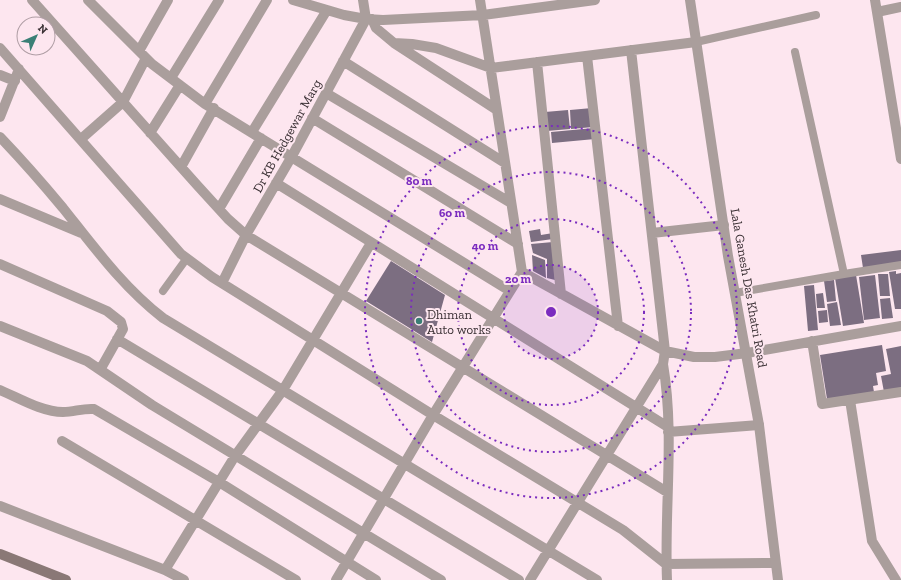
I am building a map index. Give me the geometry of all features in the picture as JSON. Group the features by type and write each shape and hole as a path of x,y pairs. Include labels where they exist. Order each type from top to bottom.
{"main road":[{"path":"0,554 66,580"}],"street":[{"path":"32,0 219,209 246,235 667,492"},
{"path":"88,0 142,54 209,106 510,291"},
{"path":"81,139 123,102 142,54 168,0"},
{"path":"171,78 219,0"},
{"path":"181,167 209,106 267,0"},
{"path":"294,0 327,10 369,19 483,15 595,0"},
{"path":"363,0 369,19 376,28 394,43 497,110"},
{"path":"336,580 433,415 522,272 480,0"},
{"name":"Lala Ganesh Das Khatri Road","path":"690,0 724,225 759,425 778,580"},
{"path":"875,0 897,111 901,159"},
{"path":"877,12 901,7"},
{"path":"252,132 327,10"},
{"name":"Dr KB Hedgewar Marg","path":"222,283 246,235 292,156 343,61 369,19"},
{"path":"394,43 436,48 491,68 696,42"},
{"path":"0,48 181,254 222,283 433,415 623,530 666,564 775,563"},
{"path":"631,50 665,351 663,364 667,388 668,430 667,580"},
{"path":"587,56 618,326"},
{"path":"343,61 505,163"},
{"path":"537,62 561,294"},
{"path":"0,117 19,69"},
{"path":"0,74 15,81"},
{"path":"150,133 180,85"},
{"path":"326,93 511,203"},
{"path":"312,118 518,244"},
{"path":"0,137 123,282 146,305 163,318 597,580"},
{"path":"219,209 261,138"},
{"path":"276,183 636,407 668,430 759,425"},
{"path":"0,199 83,234"},
{"path":"652,233 724,225"},
{"path":"165,570 235,456 283,390 371,243"},
{"path":"0,264 107,311 121,322 123,329 100,370"},
{"path":"522,272 665,351 694,357 715,357 901,326"},
{"path":"0,326 87,361 152,406 441,580"},
{"path":"117,339 519,580"},
{"path":"812,341 822,404 901,392"},
{"path":"530,580 663,364"},
{"path":"0,390 40,407 62,412 86,408 94,409 219,482 376,580"},
{"path":"850,400 872,541 896,580"},
{"path":"62,441 296,580"},
{"path":"0,506 165,570 178,579"}],"lane":[{"path":"696,42 816,16"},
{"path":"796,52 844,274"},
{"path":"163,291 187,258"},
{"path":"736,293 901,265"}],"building":[{"path":"592,108 593,127 571,129 570,110"},
{"path":"568,110 570,129 547,131 545,112"},
{"path":"594,128 595,139 552,143 551,132"},
{"path":"540,229 541,235 553,233 553,239 531,242 529,231"},
{"path":"553,242 555,280 547,278 547,259 533,253 531,244"},
{"path":"901,250 901,263 863,268 861,255"},
{"path":"532,255 545,260 546,278 533,271"},
{"name":"Dhiman Auto works","path":"391,261 445,295 432,342 366,301"},
{"path":"896,271 896,274 901,273 901,309 895,309 889,272"},
{"path":"878,274 888,274 890,296 880,296"},
{"path":"856,275 864,323 843,326 835,278"},
{"path":"875,275 880,318 864,320 859,277"},
{"path":"834,280 836,301 827,302 824,281"},
{"path":"814,285 818,330 808,331 804,286"},
{"path":"823,293 825,308 817,308 816,294"},
{"path":"890,298 893,318 882,319 880,299"},
{"path":"837,302 841,325 830,326 827,304"},
{"path":"827,310 828,322 819,323 818,311"},
{"path":"882,345 886,371 876,373 878,385 873,386 874,392 827,399 820,355"},
{"path":"901,346 901,389 884,392 881,376 891,374 886,349"}],"place":[{"name":"Dhiman Auto works","path":"419,321"}]}
